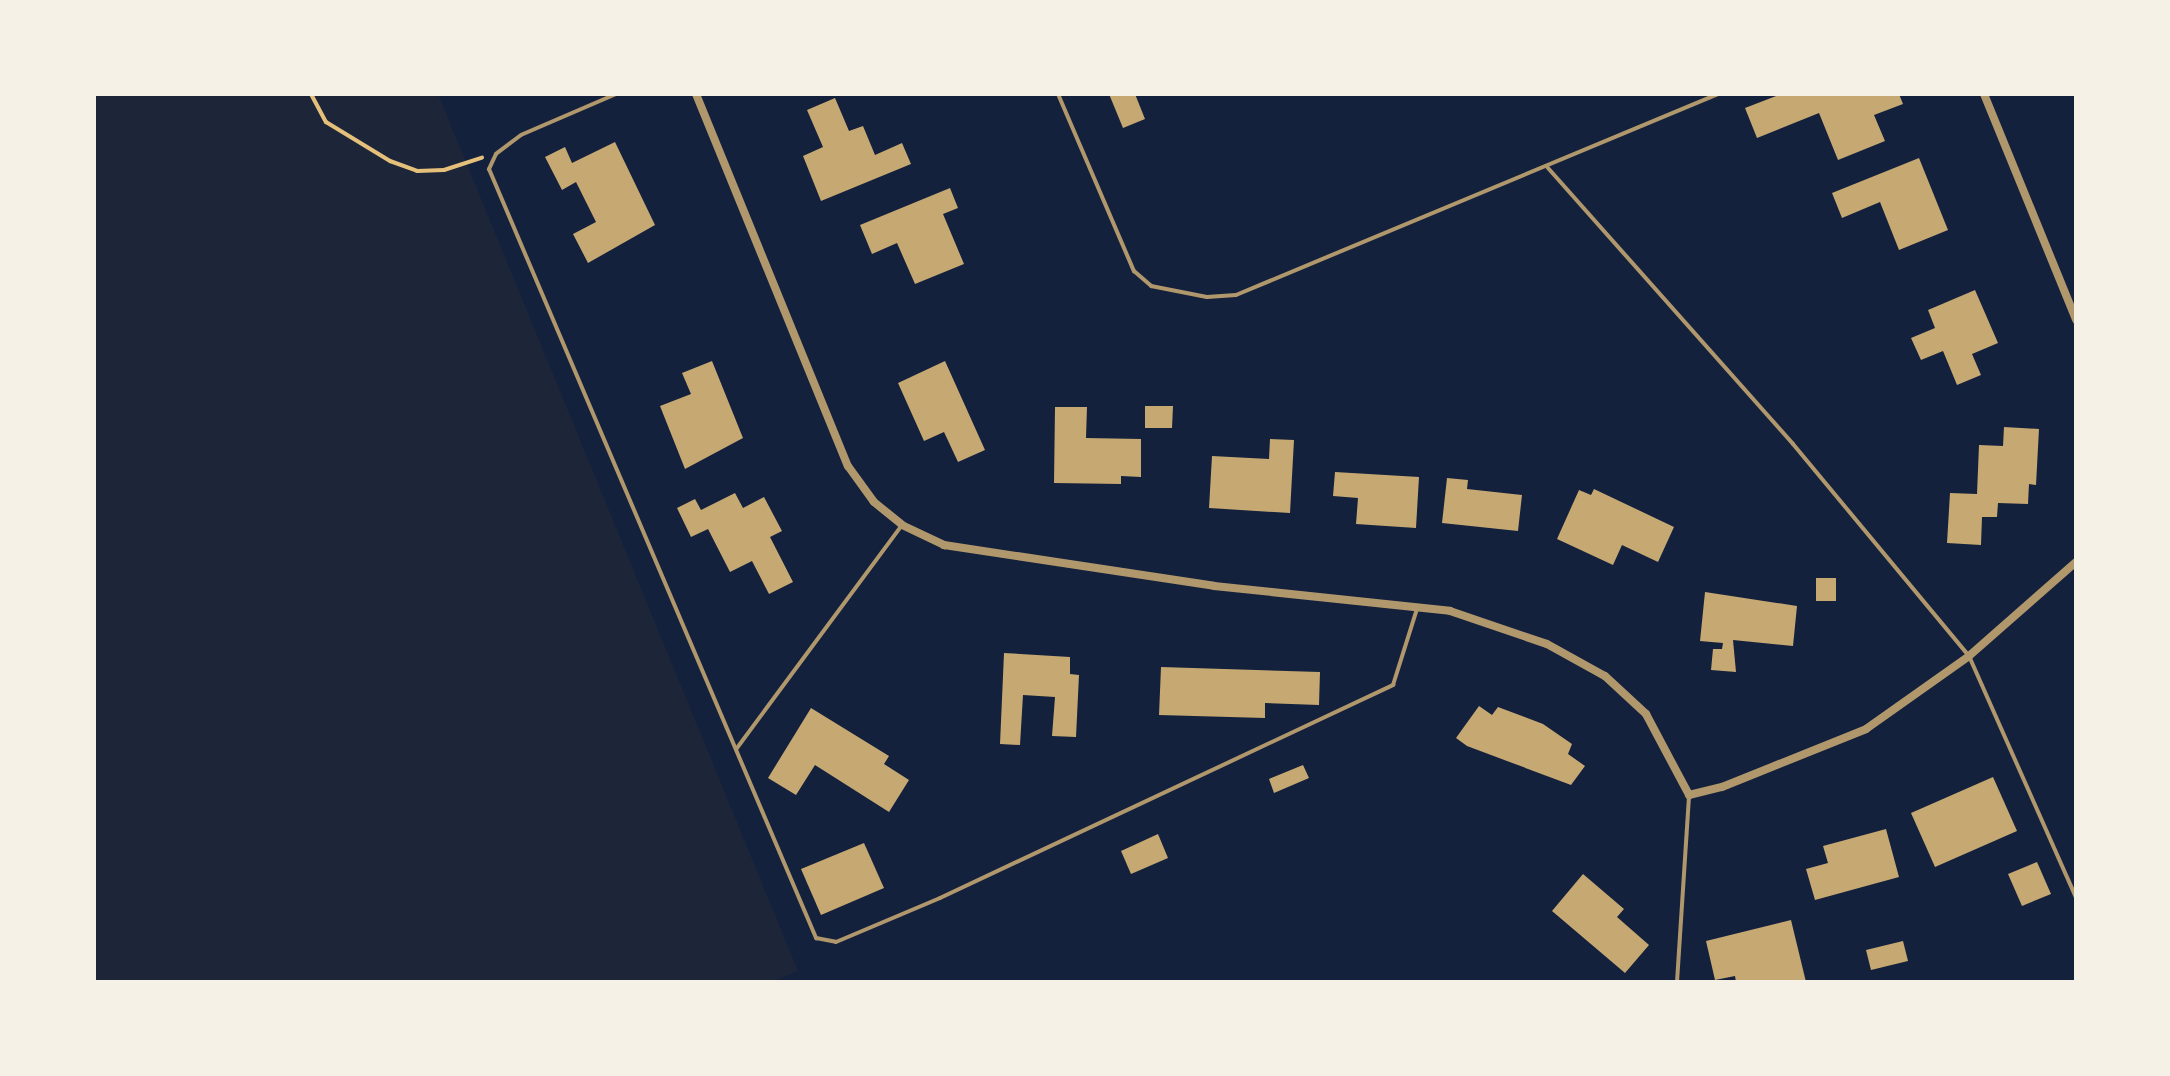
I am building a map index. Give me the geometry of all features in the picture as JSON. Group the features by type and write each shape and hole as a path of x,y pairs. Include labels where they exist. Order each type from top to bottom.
{"street":[{"path":"696,94 848,466 874,502 902,525 944,545 990,555 1450,611 1582,659 1646,714 1689,795 1722,787 1866,729 1969,656 2076,562"},
{"path":"1984,94 2076,320"}],"lane":[{"path":"616,94 521,135 496,154 489,169 816,938 836,942 1393,685 1417,609"},
{"path":"1058,94 1134,271 1151,286 1179,294 1236,295 1548,168 1718,94"},
{"path":"1548,168 1793,444 1969,656 2076,897"},
{"path":"737,748 902,525"},
{"path":"1677,982 1689,795"},
{"path":"2069,876 2076,872"}],"path":[{"path":"311,94 338,132 417,171 444,170 496,154"}],"shaded area":[{"path":"94,94 438,94 798,971 772,982 94,982"}],"building":[{"path":"1109,94 1135,94 1145,119 1123,128"},
{"path":"1781,94 1899,94 1903,104 1874,115 1885,141 1838,160 1819,113 1757,138 1745,108"},
{"path":"835,98 849,131 863,126 875,155 902,143 911,164 821,201 803,156 823,147 807,110"},
{"path":"615,142 655,225 588,263 573,234 596,222 576,182 562,190 545,157 565,147 572,163"},
{"path":"1919,158 1948,230 1899,250 1880,202 1842,218 1832,193"},
{"path":"950,188 958,208 943,214 964,264 915,284 897,243 872,254 860,225"},
{"path":"1975,290 1998,343 1972,354 1981,375 1957,385 1943,351 1921,360 1911,338 1935,328 1928,310"},
{"path":"712,361 743,438 685,469 660,406 691,394 682,373"},
{"path":"945,361 985,450 958,462 944,432 924,441 898,383"},
{"path":"1145,406 1173,406 1172,428 1145,428"},
{"path":"1055,407 1087,407 1086,438 1141,439 1141,477 1121,476 1121,484 1054,483"},
{"path":"2004,427 2039,429 2036,485 2029,484 2028,504 1998,503 1997,517 1982,517 1981,545 1947,543 1950,493 1977,494 1979,445 2003,446"},
{"path":"1270,439 1294,440 1290,513 1209,508 1212,456 1269,459"},
{"path":"1335,472 1419,477 1416,528 1356,524 1358,498 1333,496"},
{"path":"1447,478 1468,480 1467,489 1522,495 1518,531 1442,523"},
{"path":"1594,489 1674,527 1658,562 1622,545 1613,565 1557,539 1579,490 1591,495"},
{"path":"735,493 743,508 764,497 782,531 770,537 793,582 769,594 752,561 730,572 708,529 691,537 677,508 695,499 701,510"},
{"path":"1816,578 1836,578 1836,601 1816,601"},
{"path":"1705,592 1797,606 1793,646 1733,640 1736,672 1711,670 1713,649 1722,649 1723,643 1700,641"},
{"path":"1004,653 1070,657 1070,674 1079,675 1076,737 1052,736 1055,697 1023,695 1020,745 1000,744"},
{"path":"1161,667 1320,672 1319,705 1265,703 1265,718 1159,715"},
{"path":"1479,706 1492,715 1498,707 1543,724 1572,744 1568,754 1585,766 1571,785 1467,746 1456,738"},
{"path":"811,708 889,756 884,764 909,780 889,812 815,765 796,795 768,778"},
{"path":"1303,765 1309,778 1274,793 1269,779"},
{"path":"1993,777 2017,831 1935,867 1911,813"},
{"path":"1886,829 1899,877 1815,900 1806,869 1828,863 1823,846"},
{"path":"1158,834 1168,858 1131,874 1121,851"},
{"path":"864,843 884,888 821,915 801,869"},
{"path":"2037,862 2051,894 2022,906 2008,874"},
{"path":"1583,874 1624,909 1617,917 1649,945 1625,973 1552,911"},
{"path":"1791,920 1806,982 1736,982 1735,976 1715,980 1706,941"},
{"path":"1903,941 1908,961 1871,970 1866,950"}]}
